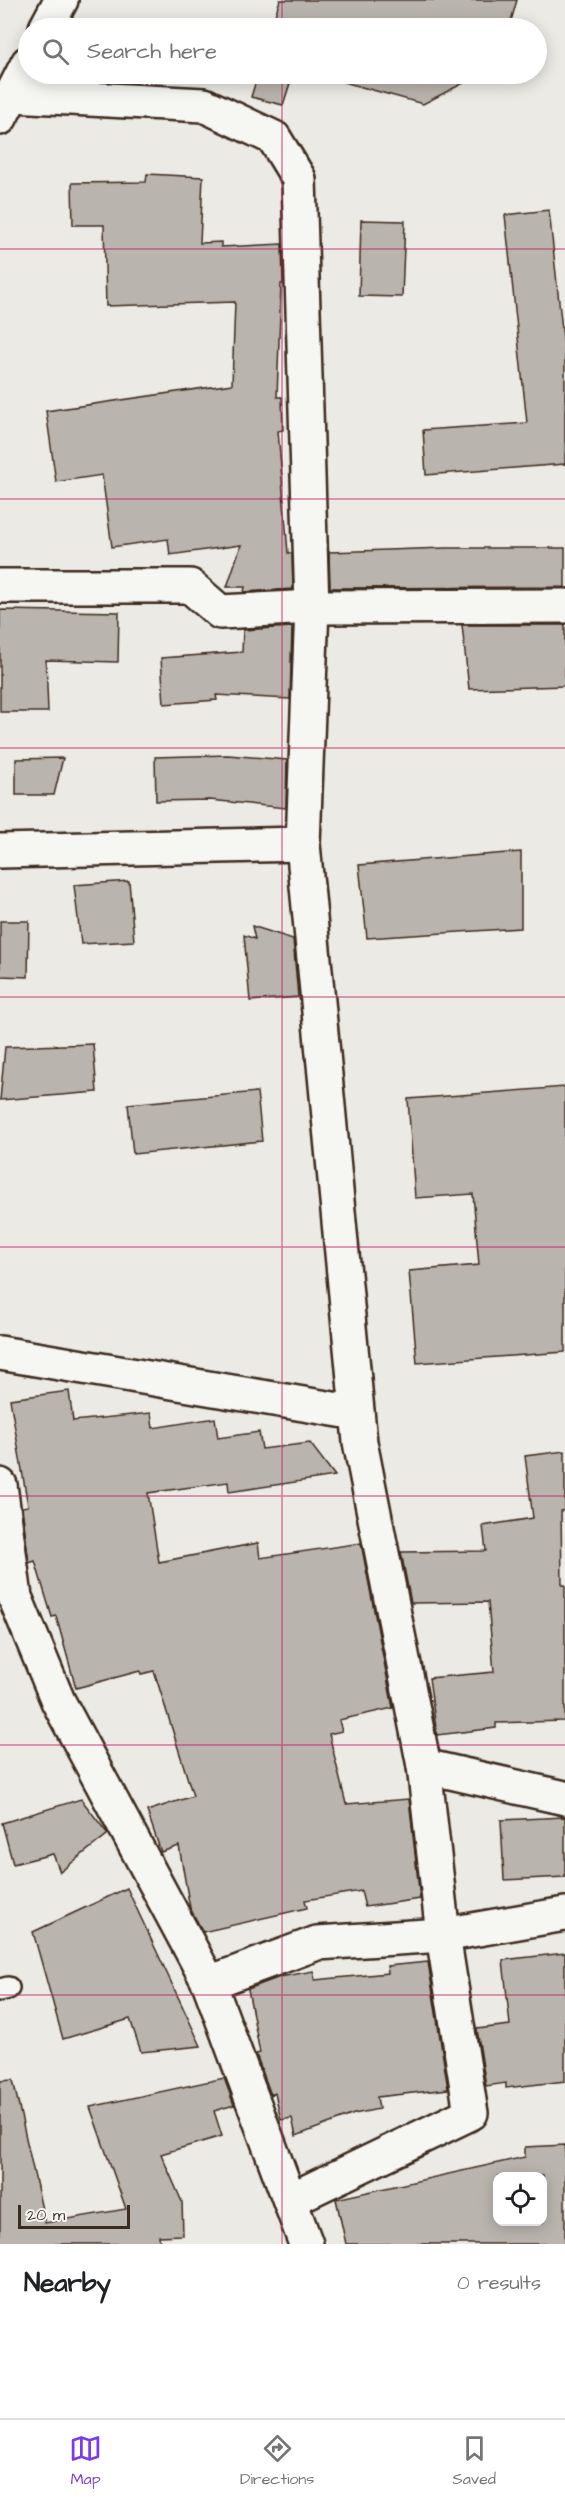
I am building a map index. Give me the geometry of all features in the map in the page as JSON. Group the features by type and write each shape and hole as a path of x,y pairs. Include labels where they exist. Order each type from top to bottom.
{"street":[{"path":"51,18 61,0"},
{"path":"18,83 6,107 204,105 274,138 299,179 312,607 303,844 360,1442 424,1766 443,1935 471,2113 290,2200"},
{"path":"0,586 190,586 220,612 312,607 565,606"},
{"path":"0,851 303,844"},
{"path":"0,1353 357,1413"},
{"path":"0,1485 15,1597 58,1701 209,1983 306,2244"},
{"path":"424,1766 565,1798"},
{"path":"209,1983 317,1943 443,1935 565,1914"}],"building":[{"path":"280,0 517,0 512,18 274,18"},
{"path":"255,84 290,84 283,105 251,97"},
{"path":"351,84 462,84 423,104"},
{"path":"147,174 203,177 200,243 221,242 221,247 282,244 283,284 281,284 277,397 282,397 283,430 278,431 288,553 292,553 293,589 244,592 245,587 227,587 241,545 170,555 168,539 112,547 102,475 56,482 46,411 232,384 235,302 106,306 104,225 73,225 72,183 146,182"},
{"path":"549,210 565,357 565,464 426,475 423,430 527,423 505,215"},
{"path":"361,220 405,221 402,297 359,296"},
{"path":"446,548 565,548 565,587 330,588 329,552"},
{"path":"0,610 119,612 118,662 46,660 48,712 0,712"},
{"path":"462,625 565,625 565,686 469,689"},
{"path":"292,627 290,699 216,695 217,700 164,704 161,658 242,652 243,630"},
{"path":"228,755 287,760 286,808 210,800 156,801 155,757"},
{"path":"63,758 54,795 16,795 16,759"},
{"path":"521,852 521,928 367,938 359,865"},
{"path":"129,881 134,941 81,944 74,885"},
{"path":"0,921 29,921 28,977 0,976"},
{"path":"252,926 293,939 298,997 250,1001 244,935 255,939"},
{"path":"93,1044 97,1092 0,1100 5,1047"},
{"path":"565,1087 565,1352 417,1363 409,1271 479,1265 473,1194 415,1198 408,1099"},
{"path":"257,1092 262,1141 133,1154 128,1104"},
{"path":"69,1391 73,1421 151,1413 153,1428 215,1418 218,1438 259,1432 262,1449 310,1443 335,1476 229,1492 228,1482 148,1493 159,1562 258,1543 260,1558 361,1543 393,1708 339,1720 342,1731 329,1734 346,1804 409,1799 420,1899 365,1907 361,1891 305,1900 307,1908 203,1932 190,1908 179,1846 161,1852 147,1811 193,1796 154,1671 141,1674 140,1671 76,1688 56,1616 52,1617 35,1561 29,1563 22,1507 28,1506 10,1399"},
{"path":"565,1451 565,1510 561,1511 562,1585 565,1585 565,1721 496,1723 496,1728 437,1735 429,1678 494,1672 488,1602 411,1603 401,1552 486,1551 483,1526 533,1518 525,1456"},
{"path":"81,1799 108,1834 60,1872 53,1854 13,1864 2,1823"},
{"path":"565,1817 565,1877 504,1880 501,1820"},
{"path":"127,1888 201,2046 141,2052 130,2019 63,2039 33,1932"},
{"path":"565,1953 565,2081 506,2088 506,2083 486,2086 477,2029 510,2025 503,1960"},
{"path":"428,1962 448,2089 377,2097 379,2109 354,2114 296,2136 292,2118 281,2120 275,2093 271,2095 256,2054 260,2053 248,1989 280,1977 313,1971 315,1980 388,1973 387,1966"},
{"path":"224,2078 234,2105 214,2111 222,2136 161,2154 182,2202 183,2235 159,2236 160,2244 0,2244 0,2081 13,2080 45,2223 126,2209 90,2107"},
{"path":"565,2145 565,2244 346,2244 336,2199 525,2157 525,2147"}]}
